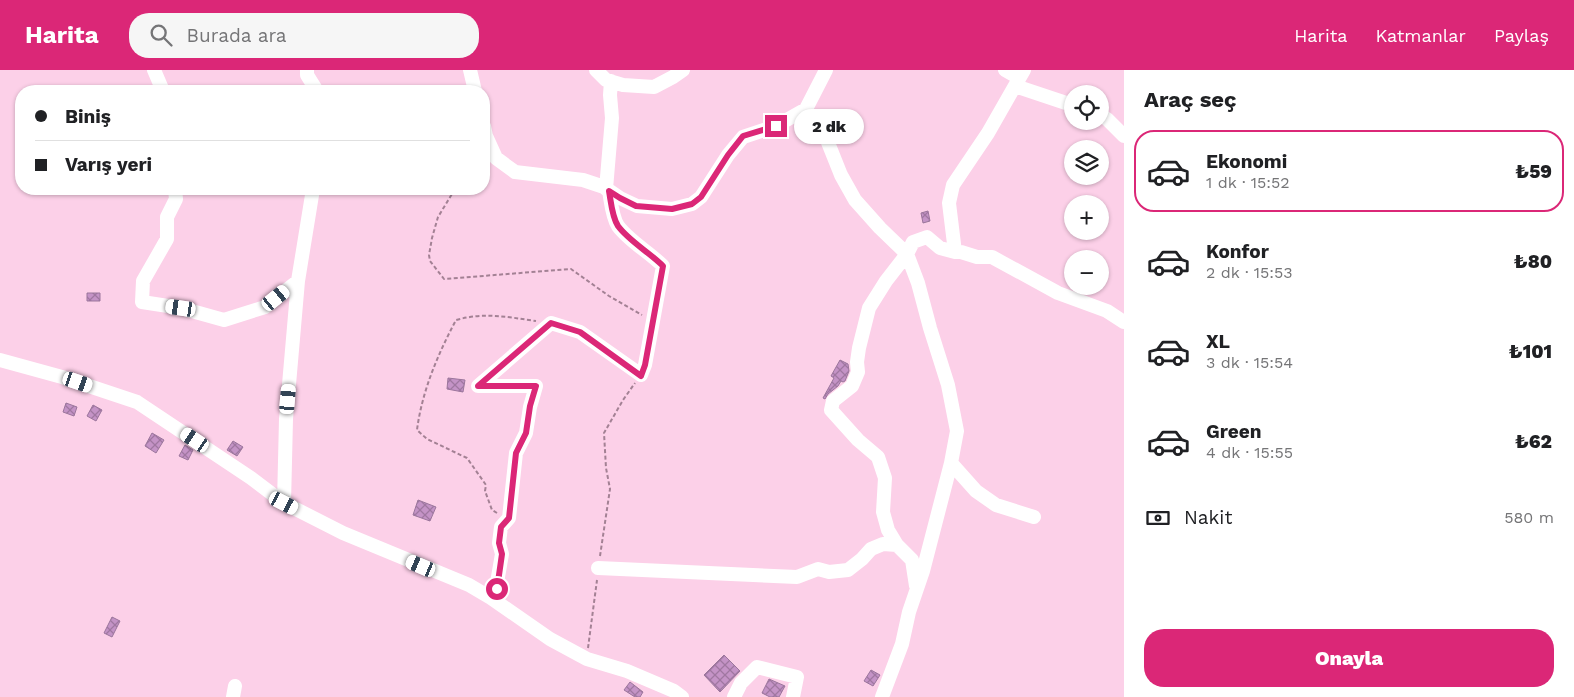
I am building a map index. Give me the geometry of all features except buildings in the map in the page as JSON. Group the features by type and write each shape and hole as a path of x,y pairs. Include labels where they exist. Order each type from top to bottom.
{"street":[{"path":"154,70 160,85"},
{"path":"306,70 313,85"},
{"path":"470,70 474,85"},
{"path":"596,70 606,80 623,85 654,87 684,70"},
{"path":"490,145 496,158 515,172 583,180 608,190 636,206 672,209 692,204 701,197 722,162 743,136 776,126 806,109 826,70"},
{"path":"1005,70 1064,101"},
{"path":"955,252 949,203 953,185 988,133 1019,78"},
{"path":"494,600 502,554 499,543 501,527 509,518 516,453 526,433 530,406 536,386 478,386 551,323 580,332 641,376 645,365 663,266 617,225 612,208 608,190 612,118 611,81"},
{"path":"806,109 826,140 841,175 855,200 907,254 918,283 948,385 957,431 951,464 909,612 902,644 882,697"},
{"path":"1109,121 1124,136"},
{"path":"176,195 176,199 167,217 167,239 143,281 142,302 181,308 224,320 266,307 298,281"},
{"path":"284,503 286,419 298,281 312,195"},
{"path":"917,589 912,560 897,545 888,530 883,512 885,478 878,457 858,440 831,410 833,401 852,386 858,372 859,348 869,308 886,281 907,254 913,242 927,237 940,248 977,257 992,257 1058,294 1107,310 1124,322"},
{"path":"0,360 62,377 137,402 251,478 284,503 343,533 469,585 550,639 587,659 627,672 674,691 682,697"},
{"path":"951,464 976,491 996,504 1034,517"},
{"path":"598,568 797,577 818,569 829,572 848,570 871,549 883,544 897,545"},
{"path":"739,695 741,683 757,667 797,678 794,697"}],"path":[{"path":"451,195 438,217 429,255 430,261 444,279 572,269 609,296 653,321"},
{"path":"509,518 492,510 485,492 486,485 467,458 427,439 417,430 419,412 428,382 444,342 456,320 472,315 496,315 551,323"},
{"path":"587,659 610,489 606,468 604,432 623,400 641,376"}],"route":[{"path":"497,589 502,554 499,543 501,527 509,518 516,453 526,433 530,406 536,386 478,386 551,323 580,332 641,376 645,365 663,266 617,225 609,191 636,206 672,209 692,204 701,197 717,170 743,136 776,126"}]}
